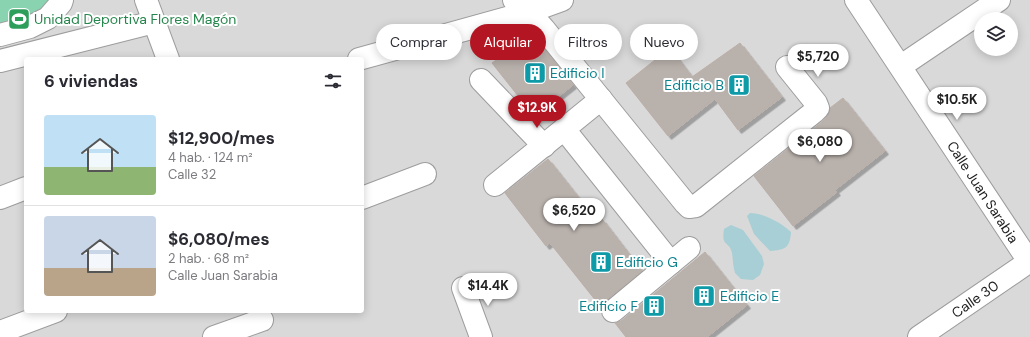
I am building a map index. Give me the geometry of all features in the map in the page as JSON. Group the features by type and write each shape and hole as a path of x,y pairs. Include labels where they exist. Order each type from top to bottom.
{"street":[{"path":"0,35 30,28 48,18 62,0"},
{"path":"146,0 167,57"},
{"path":"364,57 521,6 562,0"},
{"name":"Calle Juan Sarabia","path":"856,0 1030,262"},
{"path":"901,66 999,0"},
{"path":"521,6 601,99 685,204 689,207 696,206 818,108 816,103 787,67"},
{"path":"0,61 154,22"},
{"path":"481,80 544,146"},
{"path":"495,185 601,99"},
{"path":"564,129 671,262"},
{"path":"364,197 425,174"},
{"path":"0,198 24,189"},
{"path":"613,311 689,248"},
{"name":"Calle 30","path":"924,336 1030,262"},
{"path":"463,288 481,337"},
{"path":"0,332 51,313"},
{"path":"214,337 263,323"}],"shaded area":[{"path":"0,0 1030,0 1030,337 0,337"}],"green space":[{"name":"Unidad Deportiva Flores Magón","path":"0,0 54,0 44,13 0,32"}],"water":[{"path":"750,213 755,213 772,219 791,232 788,245 783,249 770,251 754,234 747,216"},
{"path":"731,225 743,230 762,256 764,264 760,275 753,280 741,279 735,273 731,249 724,242 723,235 724,229"}],"building":[{"path":"740,43 782,97 738,130 715,99 668,136 626,83 655,60 679,60 692,77"},
{"name":"Edificio I","path":"546,51 573,85 534,116 492,63 496,60 546,60"},
{"path":"843,98 885,151 835,190 837,192 793,226 754,176 822,122 827,116 830,108"},
{"path":"548,159 598,222 602,219 642,271 605,301 602,306 600,306 550,243 546,246 505,193"},
{"name":"Edificio E","path":"705,252 747,305 707,337 626,337 615,323 621,321"}],"place":[{"name":"Unidad Deportiva Flores Magón","path":"19,19"},
{"name":"Edificio I","path":"535,73"},
{"name":"Edificio B","path":"739,85"},
{"name":"Edificio G","path":"601,262"},
{"name":"Edificio E","path":"704,296"},
{"name":"Edificio F","path":"654,306"}]}
